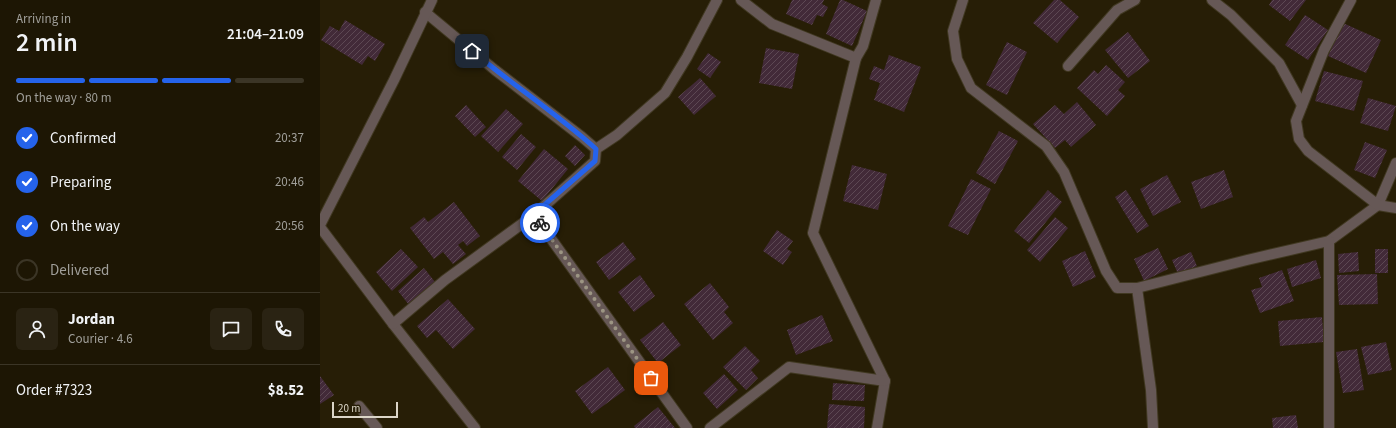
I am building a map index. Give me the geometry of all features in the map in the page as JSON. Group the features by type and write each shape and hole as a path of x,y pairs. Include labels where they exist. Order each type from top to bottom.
{"street":[{"path":"432,0 394,80 320,226 393,324 475,428"},
{"path":"596,149 617,135 665,93 687,57 717,0"},
{"path":"741,0 772,24 856,58"},
{"path":"876,0 862,46 856,58 813,233 885,381 877,428"},
{"path":"963,0 953,31 957,59 971,88 1046,146 1064,172 1106,271 1117,288 1136,288 1329,241 1378,205 1396,163"},
{"path":"1068,66 1116,10 1135,0"},
{"path":"1212,0 1232,15 1279,63 1302,105"},
{"path":"1351,0 1324,50 1296,121 1299,139 1308,151 1378,205 1396,208"},
{"path":"425,12 495,70 596,149"},
{"path":"393,324 445,280 534,214 595,161 596,149"},
{"path":"534,214 687,428"},
{"path":"1329,241 1329,428"},
{"path":"1136,288 1151,390 1153,428"},
{"path":"710,428 789,367 885,381"},
{"path":"359,406 377,428"}],"building":[{"path":"792,0 824,0 822,4 828,7 823,17 817,15 812,25 786,14"},
{"path":"840,0 867,11 852,46 826,34"},
{"path":"1054,0 1060,0 1079,17 1057,43 1033,23"},
{"path":"1272,0 1306,0 1290,21 1269,5"},
{"path":"1305,15 1328,30 1308,60 1285,45"},
{"path":"345,20 385,44 375,61 368,56 362,65 321,40 330,26 339,31"},
{"path":"1343,23 1381,40 1366,73 1328,56"},
{"path":"1128,32 1150,61 1128,78 1105,50"},
{"path":"1007,42 1027,52 1007,95 986,85"},
{"path":"766,48 799,54 792,89 759,83"},
{"path":"708,53 721,62 710,78 697,69"},
{"path":"889,55 921,67 904,112 874,100 880,83 869,79 874,66 884,70"},
{"path":"1106,65 1125,82 1118,90 1125,96 1107,116 1077,88 1094,70 1098,74"},
{"path":"1324,71 1363,81 1354,111 1315,101"},
{"path":"700,78 716,96 694,115 678,97"},
{"path":"1368,98 1396,106 1388,131 1360,123"},
{"path":"1077,102 1096,125 1071,147 1065,140 1055,148 1033,124 1055,105 1064,114"},
{"path":"466,105 486,127 475,137 455,116"},
{"path":"506,109 523,124 498,152 481,136"},
{"path":"999,131 1018,141 995,184 976,173"},
{"path":"521,134 536,147 517,170 502,157"},
{"path":"1365,142 1387,150 1375,178 1354,170"},
{"path":"575,145 585,155 575,166 565,156"},
{"path":"544,149 568,169 542,201 518,181"},
{"path":"852,165 887,174 878,210 843,201"},
{"path":"1224,170 1233,197 1201,209 1191,182"},
{"path":"1167,175 1181,202 1153,216 1140,189"},
{"path":"971,179 991,189 968,235 948,226"},
{"path":"1048,190 1062,202 1029,243 1014,231"},
{"path":"1126,190 1149,226 1137,233 1115,197"},
{"path":"454,202 480,236 467,246 463,241 458,245 466,254 453,264 443,252 434,259 410,228 424,217 428,222"},
{"path":"1055,217 1068,228 1040,262 1027,250"},
{"path":"777,230 793,241 787,249 792,252 783,265 763,251"},
{"path":"623,242 636,259 609,280 596,262"},
{"path":"1158,248 1168,269 1144,281 1134,259"},
{"path":"401,249 418,267 392,291 376,272"},
{"path":"1375,249 1388,249 1388,273 1375,273"},
{"path":"1085,251 1096,277 1073,287 1062,261"},
{"path":"1191,252 1197,266 1178,274 1172,260"},
{"path":"1358,252 1359,271 1339,273 1338,254"},
{"path":"1316,260 1321,278 1292,287 1287,269"},
{"path":"424,268 435,282 409,305 398,291"},
{"path":"1282,270 1294,301 1260,313 1251,290 1262,287 1259,278"},
{"path":"1377,274 1378,304 1339,305 1337,275"},
{"path":"640,275 655,296 634,312 618,292"},
{"path":"710,283 729,307 724,312 733,323 713,340 684,304"},
{"path":"448,299 475,329 453,349 436,330 427,338 417,326"},
{"path":"822,315 833,341 796,355 787,330"},
{"path":"1322,317 1324,342 1280,346 1278,321"},
{"path":"663,322 681,345 658,363 640,340"},
{"path":"1386,342 1392,370 1368,375 1361,347"},
{"path":"745,346 760,361 751,370 758,378 746,390 723,367"},
{"path":"1357,349 1364,390 1343,393 1336,352"},
{"path":"608,367 625,390 592,414 575,391"},
{"path":"724,374 738,390 717,409 703,393"},
{"path":"320,376 334,395 320,404"},
{"path":"833,383 865,385 864,401 832,400"},
{"path":"829,404 865,407 864,428 827,428"},
{"path":"658,407 675,428 635,428 634,426"},
{"path":"1296,415 1298,428 1273,428 1272,418"}],"way so far":[{"path":"540,223 651,378"}],"route":[{"path":"472,51 596,149 595,161 534,214 540,223"}]}
